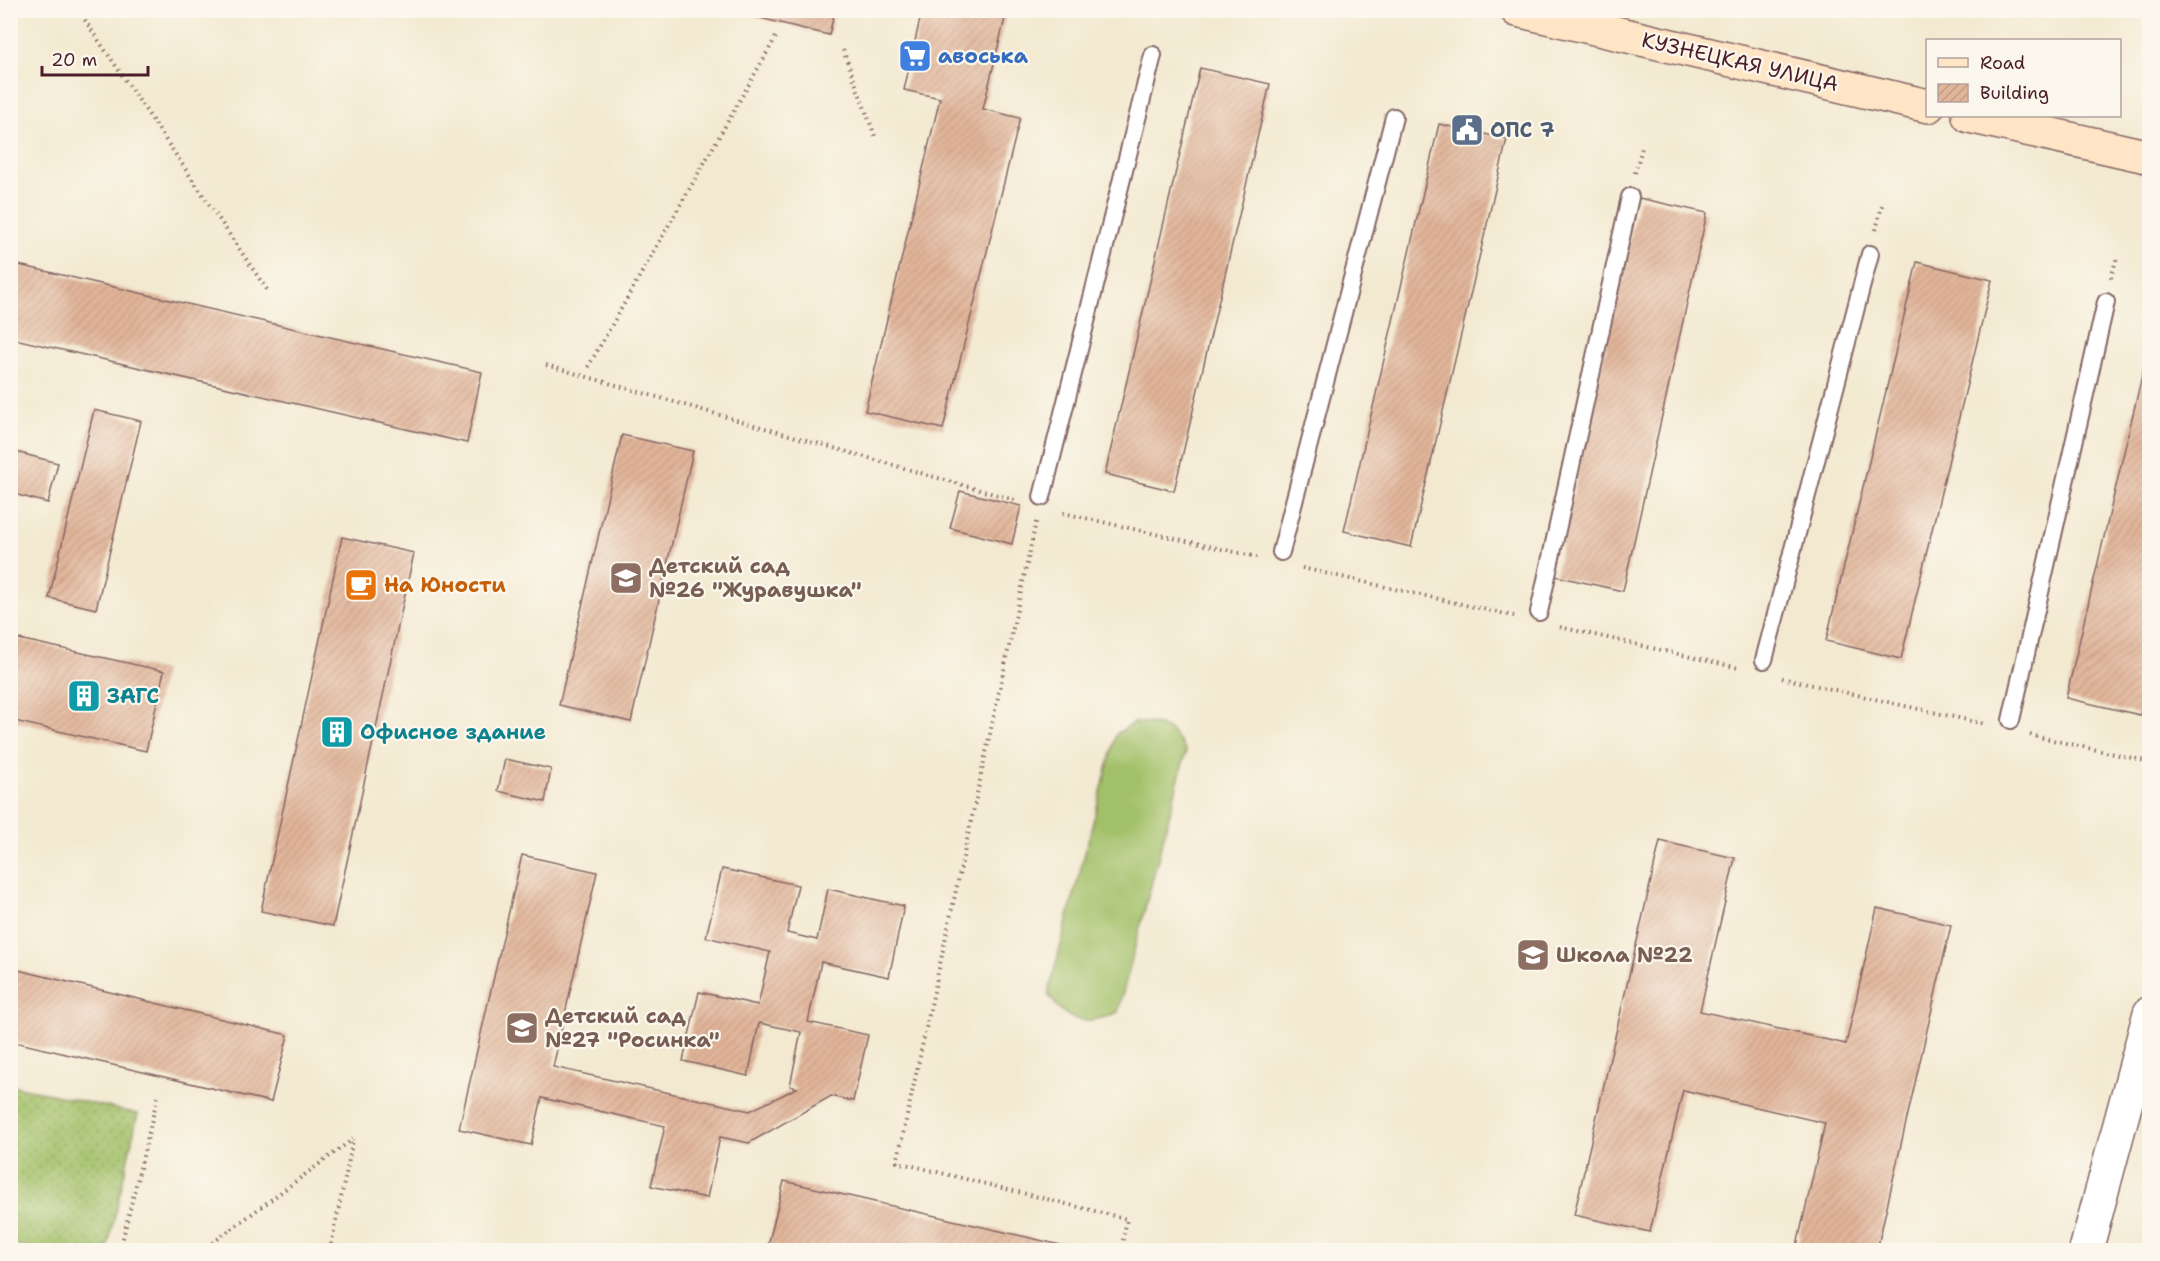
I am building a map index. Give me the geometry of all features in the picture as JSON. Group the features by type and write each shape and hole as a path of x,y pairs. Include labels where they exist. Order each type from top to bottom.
{"main road":[{"name":"КУЗНЕЦКАЯ УЛИЦА","path":"1517,10 1550,14 1926,106"},
{"path":"1973,117 2150,158"}],"street":[{"path":"2086,1251 2150,1013"}],"lane":[{"path":"1040,502 1153,55"},
{"path":"1281,552 1394,117"},
{"path":"1539,612 1630,197"},
{"path":"1764,660 1870,255"},
{"path":"2016,726 2106,302"}],"path":[{"path":"78,10 267,290"},
{"path":"588,367 777,35"},
{"path":"843,51 875,136"},
{"path":"546,365 1040,502 1261,558"},
{"path":"1040,502 897,1162 1127,1219 1120,1251"},
{"path":"1296,566 1518,617"},
{"path":"1553,625 1740,668"},
{"path":"1775,676 1986,724"},
{"path":"2016,726 2150,762"},
{"path":"120,1251 158,1095"},
{"path":"203,1251 353,1139 330,1251"}],"green space":[{"path":"1135,722 1160,725 1166,728 1176,736 1186,751 1118,1012 1107,1017 1087,1021 1079,1020 1063,1012 1048,994 1116,734"},
{"path":"11,1085 138,1114 107,1250 40,1250 11,1244"}],"building":[{"path":"728,10 835,10 829,35"},
{"path":"922,10 1007,10 983,109 1020,118 943,429 865,411 940,98 904,90"},
{"path":"1200,68 1270,84 1174,491 1105,474"},
{"path":"1439,124 1507,139 1411,547 1344,531"},
{"path":"1639,198 1707,213 1623,591 1555,576"},
{"path":"1917,262 1992,280 1901,659 1826,641"},
{"path":"10,263 482,372 467,443 10,338"},
{"path":"2150,342 2150,676 2140,715 2066,698"},
{"path":"94,410 141,421 96,609 49,598"},
{"name":"Детский сад №26 \"Журавушка\"","path":"622,435 693,451 631,722 559,705"},
{"path":"16,452 58,463 48,503 10,493 10,473"},
{"path":"960,491 1021,506 1012,544 950,528"},
{"name":"Офисное здание","path":"342,537 414,553 333,926 261,911"},
{"name":"ЗАГС","path":"10,637 164,671 146,751 10,720"},
{"path":"505,759 551,769 545,802 498,791"},
{"path":"1660,841 1735,858 1700,1011 1846,1044 1877,908 1951,925 1877,1250 1796,1250 1825,1123 1683,1090 1650,1232 1574,1215"},
{"name":"Детский сад №27 \"Росинка\"","path":"522,855 597,872 553,1067 750,1111 797,1088 790,1086 801,1032 759,1023 748,1076 683,1061 699,992 758,1005 770,952 706,937 722,869 798,885 787,933 817,940 828,889 904,906 889,977 821,962 808,1022 868,1035 853,1101 831,1096 749,1143 720,1137 707,1198 651,1186 665,1126 542,1098 531,1145 459,1129"},
{"path":"10,968 288,1035 271,1102 10,1041"},
{"path":"784,1181 1082,1250 767,1250"}],"place":[{"name":"авоська","path":"915,56"},
{"name":"ОПС 7","path":"1467,130"},
{"name":"Детский сад №26 \"Журавушка\"","path":"626,578"},
{"name":"На Юности","path":"361,585"},
{"name":"ЗАГС","path":"84,696"},
{"name":"Офисное здание","path":"337,732"},
{"name":"Школа №22","path":"1533,955"},
{"name":"Детский сад №27 \"Росинка\"","path":"522,1028"}]}
